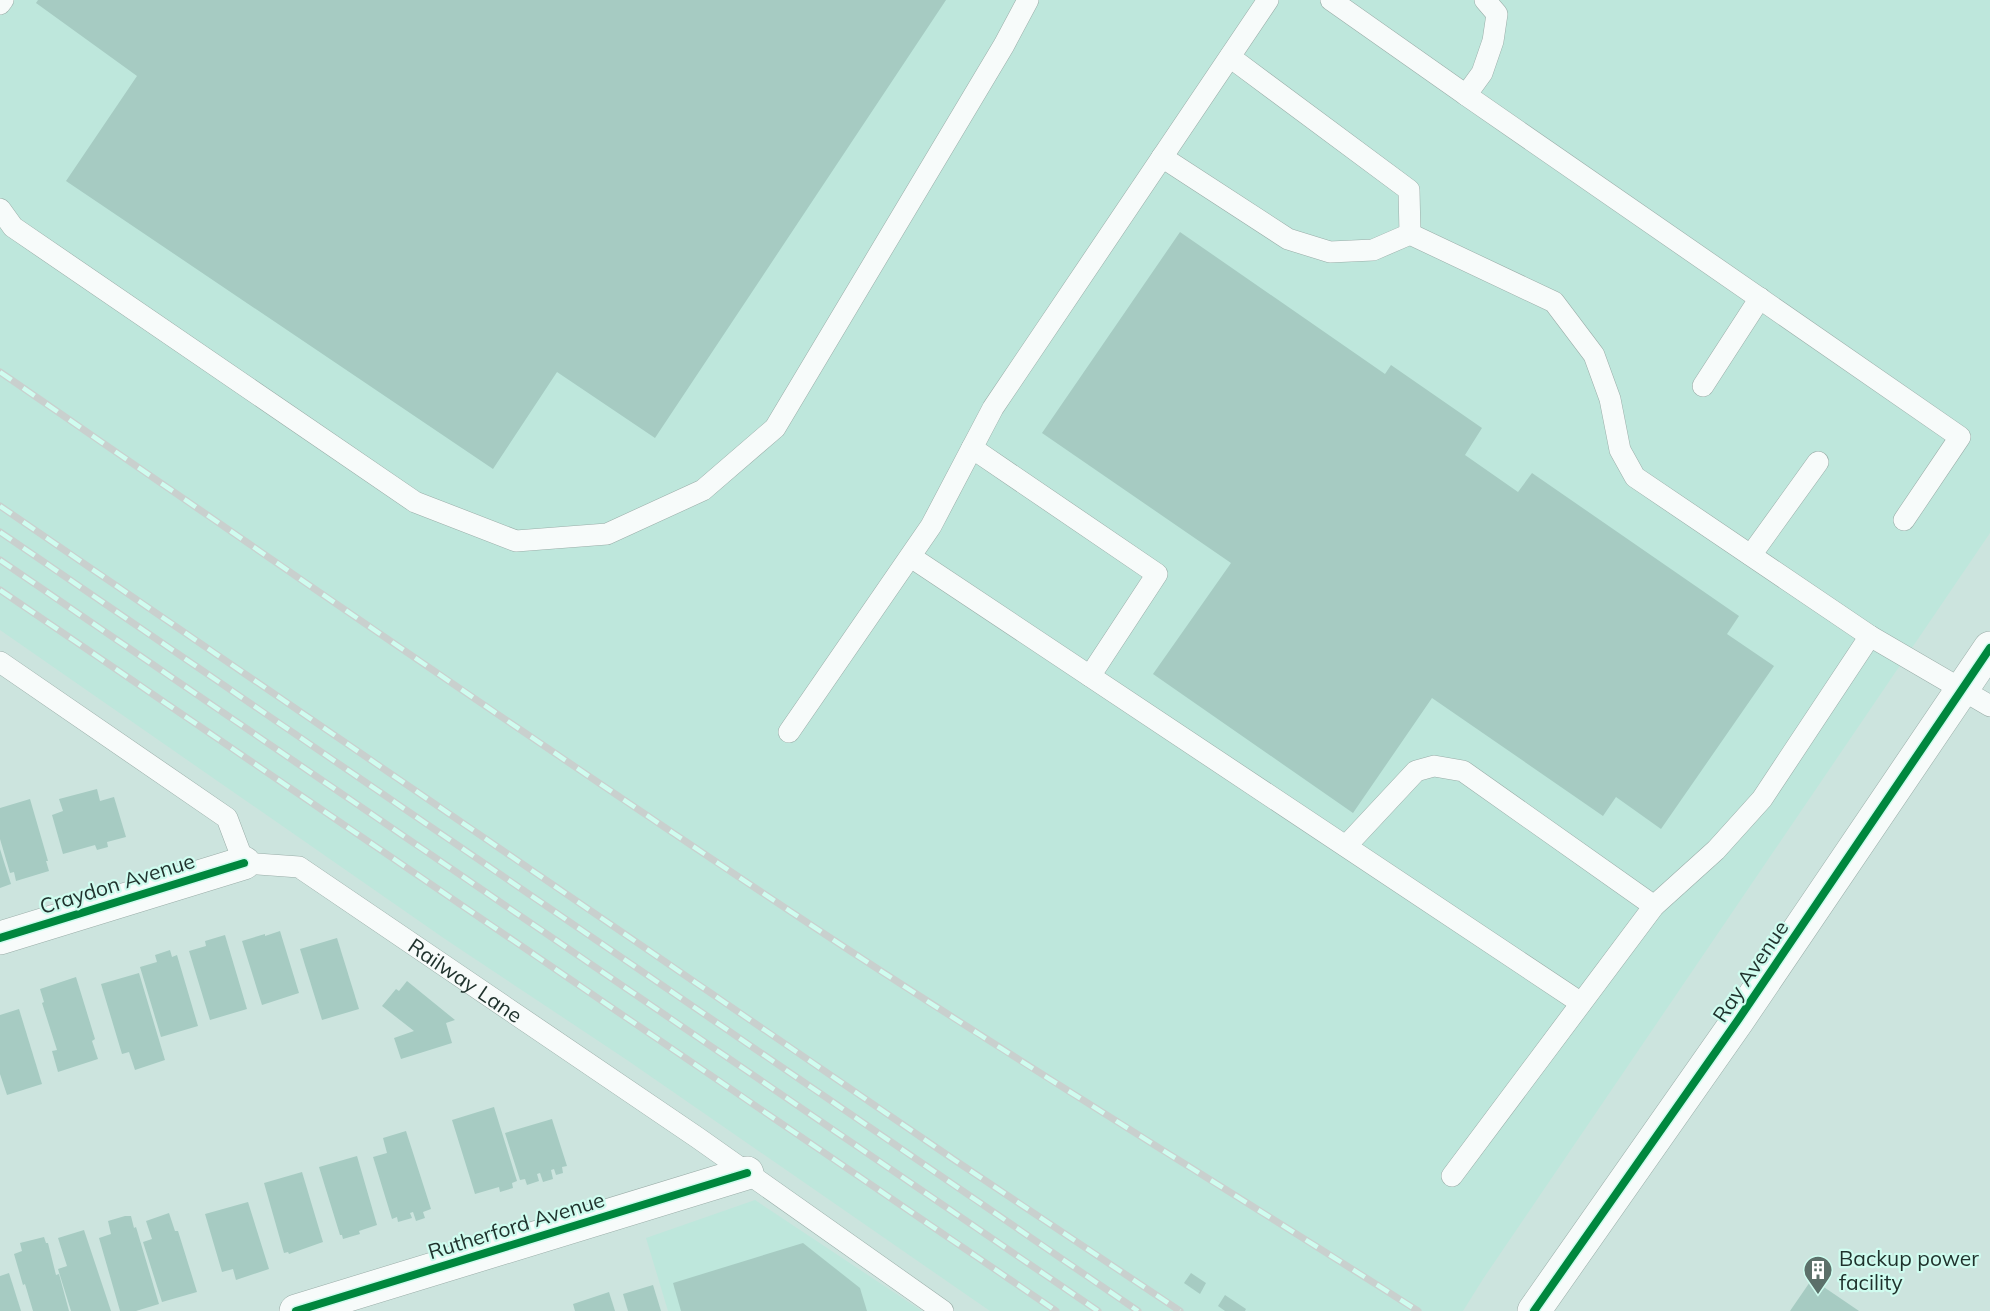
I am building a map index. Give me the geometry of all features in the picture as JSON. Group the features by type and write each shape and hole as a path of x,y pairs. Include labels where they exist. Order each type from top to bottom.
{"street":[{"name":"Ray Avenue","path":"1534,1311 1738,1020 1990,648"},
{"name":"Craydon Avenue","path":"0,938 244,863"},
{"name":"Rutherford Avenue","path":"296,1311 747,1173"}],"lane":[{"path":"0,209 13,226 415,502 516,541 607,534 703,490 775,428 1004,45 1028,0"},
{"path":"789,732 931,526 993,408 1268,0"},
{"path":"1331,0 1960,437 1904,520"},
{"path":"1466,95 1482,73 1493,42 1497,14 1485,0"},
{"path":"1230,57 1409,190 1410,234"},
{"path":"1162,158 1288,239 1330,252 1373,250 1410,234 1554,302 1594,354 1610,399 1620,450 1635,477 1870,636 1990,706"},
{"path":"1703,386 1760,298"},
{"path":"972,448 1157,574 1090,676"},
{"path":"1750,555 1818,462"},
{"path":"910,557 1581,1003"},
{"path":"1452,1176 1654,906 1716,850 1762,799 1870,636"},
{"path":"0,662 227,818 244,863"},
{"path":"1346,846 1416,771 1434,766 1463,771 1654,906"},
{"name":"Railway Lane","path":"244,863 300,867 698,1138 943,1311"}],"shaded area":[{"path":"0,0 1990,0 1990,533 1463,1311 990,1311 627,1060 445,939 0,630"},
{"path":"755,1200 922,1311 668,1311 646,1238"}],"building":[{"path":"38,0 946,0 655,438 557,372 493,469 66,181 137,76 36,3"},
{"path":"1180,232 1385,374 1391,365 1482,428 1465,455 1518,492 1532,473 1739,616 1727,634 1774,666 1661,829 1616,797 1603,816 1432,698 1353,813 1153,674 1231,563 1042,433"},
{"path":"97,789 100,801 114,797 126,837 107,842 108,847 97,850 95,845 63,854 52,815 63,811 59,799"},
{"path":"30,799 49,871 16,881 14,872 10,873 0,839 0,808"},
{"path":"0,849 11,884 0,888"},
{"path":"280,931 299,993 262,1005 242,941"},
{"path":"225,935 247,1009 210,1020 189,951 206,946 205,941"},
{"path":"337,938 359,1009 322,1020 300,949"},
{"path":"170,950 172,957 177,955 198,1026 161,1037 140,967 157,962 155,955"},
{"path":"139,973 165,1060 135,1070 129,1052 122,1054 101,984"},
{"path":"76,977 95,1039 92,1041 98,1059 58,1072 52,1051 57,1050 42,1003 44,1002 40,989"},
{"path":"407,981 455,1020 446,1023 452,1043 401,1059 394,1038 414,1031 382,1006 396,989 399,991"},
{"path":"19,1009 42,1084 7,1095 0,1074 0,1015"},
{"path":"494,1107 517,1181 512,1183 513,1188 500,1192 499,1187 475,1194 452,1120"},
{"path":"552,1119 567,1166 562,1167 563,1173 556,1175 554,1169 551,1170 553,1179 543,1182 540,1173 537,1174 539,1181 527,1185 525,1179 520,1180 505,1133"},
{"path":"406,1131 431,1209 423,1212 425,1218 416,1221 413,1212 410,1213 412,1218 398,1222 397,1217 392,1219 373,1157 387,1153 383,1138"},
{"path":"357,1156 377,1225 359,1231 360,1234 343,1239 319,1167"},
{"path":"302,1172 323,1242 289,1254 284,1253 264,1183"},
{"path":"248,1202 269,1269 236,1280 233,1269 222,1272 205,1214"},
{"path":"169,1213 175,1231 178,1231 197,1292 162,1302 143,1242 152,1239 146,1221"},
{"path":"131,1216 134,1228 136,1227 159,1304 136,1311 120,1311 99,1238 111,1234 108,1221"},
{"path":"84,1230 111,1311 71,1311 58,1269 67,1266 58,1238"},
{"path":"44,1237 48,1243 56,1275 59,1274 69,1311 33,1311 25,1284 23,1285 14,1254 22,1251 20,1243"},
{"path":"803,1243 860,1288 867,1311 681,1311 673,1283"},
{"path":"9,1273 21,1311 0,1311 0,1276"},
{"path":"1191,1273 1206,1283 1200,1294 1184,1283"},
{"name":"Backup power facility","path":"1812,1279 1859,1311 1790,1311"},
{"path":"653,1285 661,1311 628,1311 623,1294"},
{"path":"609,1292 615,1311 575,1311 573,1304"},
{"path":"1225,1295 1246,1309 1245,1311 1225,1311 1218,1306"}],"railway":[{"path":"0,372 308,585 826,935 1418,1311"},
{"path":"0,506 953,1159 1180,1311"},
{"path":"0,532 1138,1311"},
{"path":"0,560 1098,1311"},
{"path":"0,590 1056,1311"}],"cycle path":[{"path":"1534,1311 1738,1020 1990,648"},
{"path":"0,938 244,863"},
{"path":"296,1311 747,1173"}],"place":[{"name":"Backup power facility","path":"1818,1296"}]}
